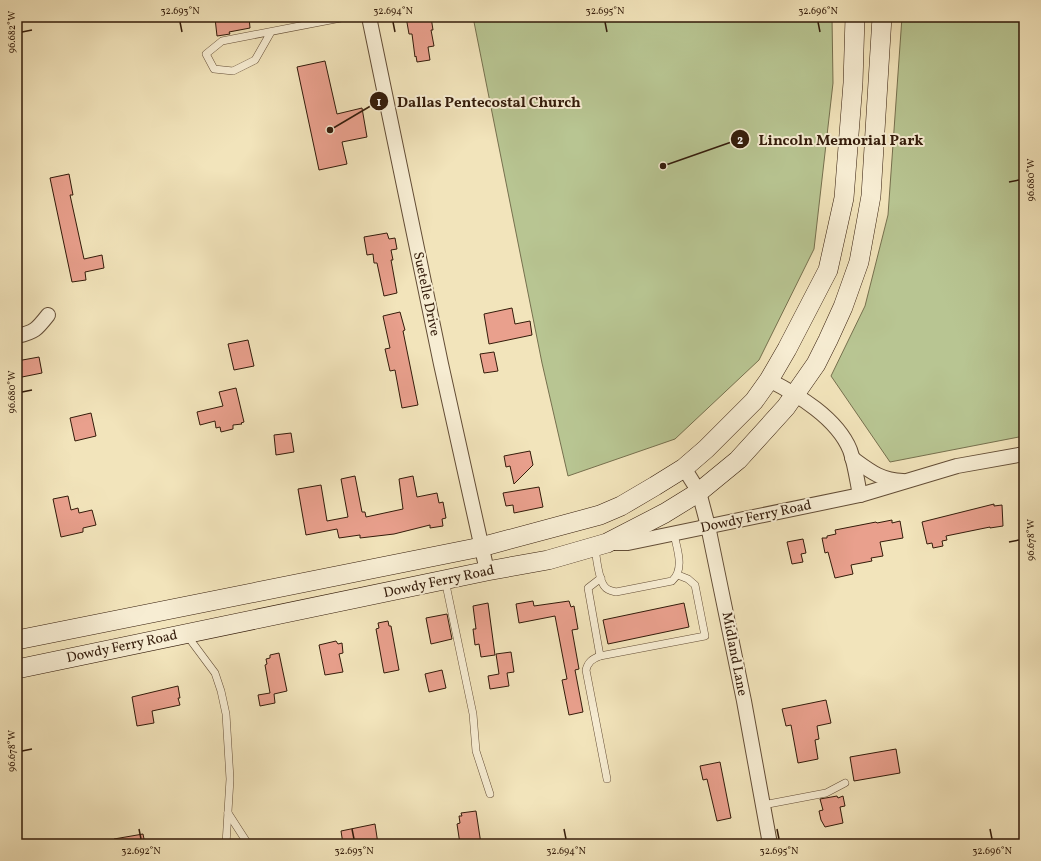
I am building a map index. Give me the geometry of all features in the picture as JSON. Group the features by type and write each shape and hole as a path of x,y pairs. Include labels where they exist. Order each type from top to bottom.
{"main road":[{"name":"Dowdy Ferry Road","path":"17,640 481,547 600,515 621,506 684,468 754,401 769,380 828,270 844,198 853,83 856,17"},
{"path":"601,545 665,513 699,492 738,460 752,447 786,407 816,364 843,307 859,262 871,196 882,17"},
{"path":"853,83 878,86"},
{"name":"Dowdy Ferry Road","path":"17,669 487,571 548,560 601,545"},
{"path":"116,620 122,648"}],"street":[{"name":"Suetelle Drive","path":"369,17 441,364 487,571"},
{"path":"17,336 37,330 48,315"},
{"path":"769,380 796,394 823,415 839,432 849,448 860,495"},
{"name":"Dowdy Ferry Road","path":"601,545 628,543 860,495 957,466 1024,454"},
{"name":"Dowdy Ferry Road","path":"852,458 882,478 891,481 907,482"},
{"name":"Midland Lane","path":"684,468 699,492 708,526 744,701 770,844"}],"lane":[{"path":"271,32 255,60 233,71 214,69 206,54 222,41 346,17"},
{"path":"601,545 601,578 604,587 610,591 616,592 672,581 678,575 680,569 674,534"},
{"path":"607,779 586,670 588,663 593,658 600,656 705,636 695,585 688,579 678,575"},
{"path":"600,656 588,588 601,578"},
{"path":"445,580 473,714 476,751 490,794"},
{"path":"186,634 215,673 226,714 230,779 226,844"},
{"path":"763,805 826,793 845,783"},
{"path":"228,813 248,844"}],"green space":[{"path":"473,17 832,17 833,83 814,249 759,360 675,439 568,476 542,363"},
{"path":"902,17 1024,17 1024,436 890,462 831,376 865,306 888,215"}],"building":[{"path":"249,17 250,28 217,36 215,18"},
{"path":"406,17 431,17 433,30 431,30 434,46 428,47 430,60 417,62 412,34 409,34"},
{"path":"325,61 337,114 362,108 367,137 342,142 347,164 319,170 297,67"},
{"path":"69,174 73,195 70,195 84,259 102,255 104,268 85,272 86,280 72,282 50,178"},
{"path":"387,233 389,239 395,238 397,249 391,250 393,260 391,260 397,293 384,296 377,263 374,263 373,254 367,255 364,237"},
{"path":"512,308 515,324 530,321 532,335 489,344 484,314"},
{"path":"400,312 405,330 403,331 418,405 402,408 395,370 390,371 385,349 390,348 383,316"},
{"path":"248,340 254,366 234,370 228,344"},
{"path":"494,352 498,371 484,373 480,354"},
{"path":"39,357 42,373 17,378 17,361"},
{"path":"236,388 244,422 241,423 242,424 233,425 233,429 221,432 220,427 216,428 215,421 200,425 197,412 223,406 219,392"},
{"path":"91,413 96,436 75,441 70,418"},
{"path":"291,433 294,452 276,455 274,435"},
{"path":"530,451 533,465 514,484 510,466 506,467 504,456"},
{"path":"355,476 362,512 365,512 366,517 403,509 399,479 413,476 417,497 437,493 439,503 443,502 446,518 442,519 443,526 430,528 430,525 394,534 360,538 360,535 339,538 337,529 306,535 298,489 321,485 327,521 348,517 341,479"},
{"path":"539,487 543,507 514,513 513,505 506,506 503,493"},
{"path":"68,496 71,510 78,508 79,513 92,510 96,525 83,528 83,532 61,537 53,499"},
{"path":"994,504 994,506 1002,505 1003,526 990,527 946,536 947,540 942,541 943,546 933,548 932,543 927,544 922,522"},
{"path":"892,520 892,523 900,521 903,538 880,542 883,556 871,558 872,561 851,565 853,574 835,578 828,552 825,553 822,538 827,538 827,536 836,534 835,530"},
{"path":"803,539 806,553 801,554 803,562 792,564 787,542"},
{"path":"533,601 534,606 569,601 571,607 574,606 578,629 572,630 579,669 575,670 583,712 569,715 562,680 567,679 555,616 519,623 516,604"},
{"path":"488,603 495,655 481,657 479,644 475,645 473,629 476,629 473,606"},
{"path":"684,603 689,627 608,644 603,620"},
{"path":"447,614 452,639 431,644 426,618"},
{"path":"388,621 389,626 391,626 399,670 384,673 376,629 379,628 378,623"},
{"path":"336,641 338,644 342,643 343,653 339,654 343,672 325,675 319,645"},
{"path":"511,652 514,672 507,673 509,686 490,689 488,676 499,674 496,654"},
{"path":"279,653 287,691 274,694 275,703 260,706 258,695 270,693 265,665 267,664 266,659 270,658 270,655"},
{"path":"442,670 446,688 429,692 425,674"},
{"path":"178,686 180,698 178,698 180,705 152,711 154,723 137,726 132,697"},
{"path":"826,700 831,723 817,726 819,739 815,740 818,759 798,763 791,725 786,726 782,709"},
{"path":"896,749 900,773 854,781 850,757"},
{"path":"720,762 731,818 717,821 707,779 703,780 700,766"},
{"path":"837,796 838,798 843,796 845,806 840,807 843,823 825,827 821,820 819,811 823,810 820,799"},
{"path":"476,811 481,844 460,844 457,824 460,823 459,816 462,816 461,813"},
{"path":"375,824 378,844 343,844 341,831"},
{"path":"143,834 145,844 115,844 114,839"}],"place":[{"name":"Dallas Pentecostal Church","path":"330,130"},
{"name":"Lincoln Memorial Park","path":"663,166"}]}
